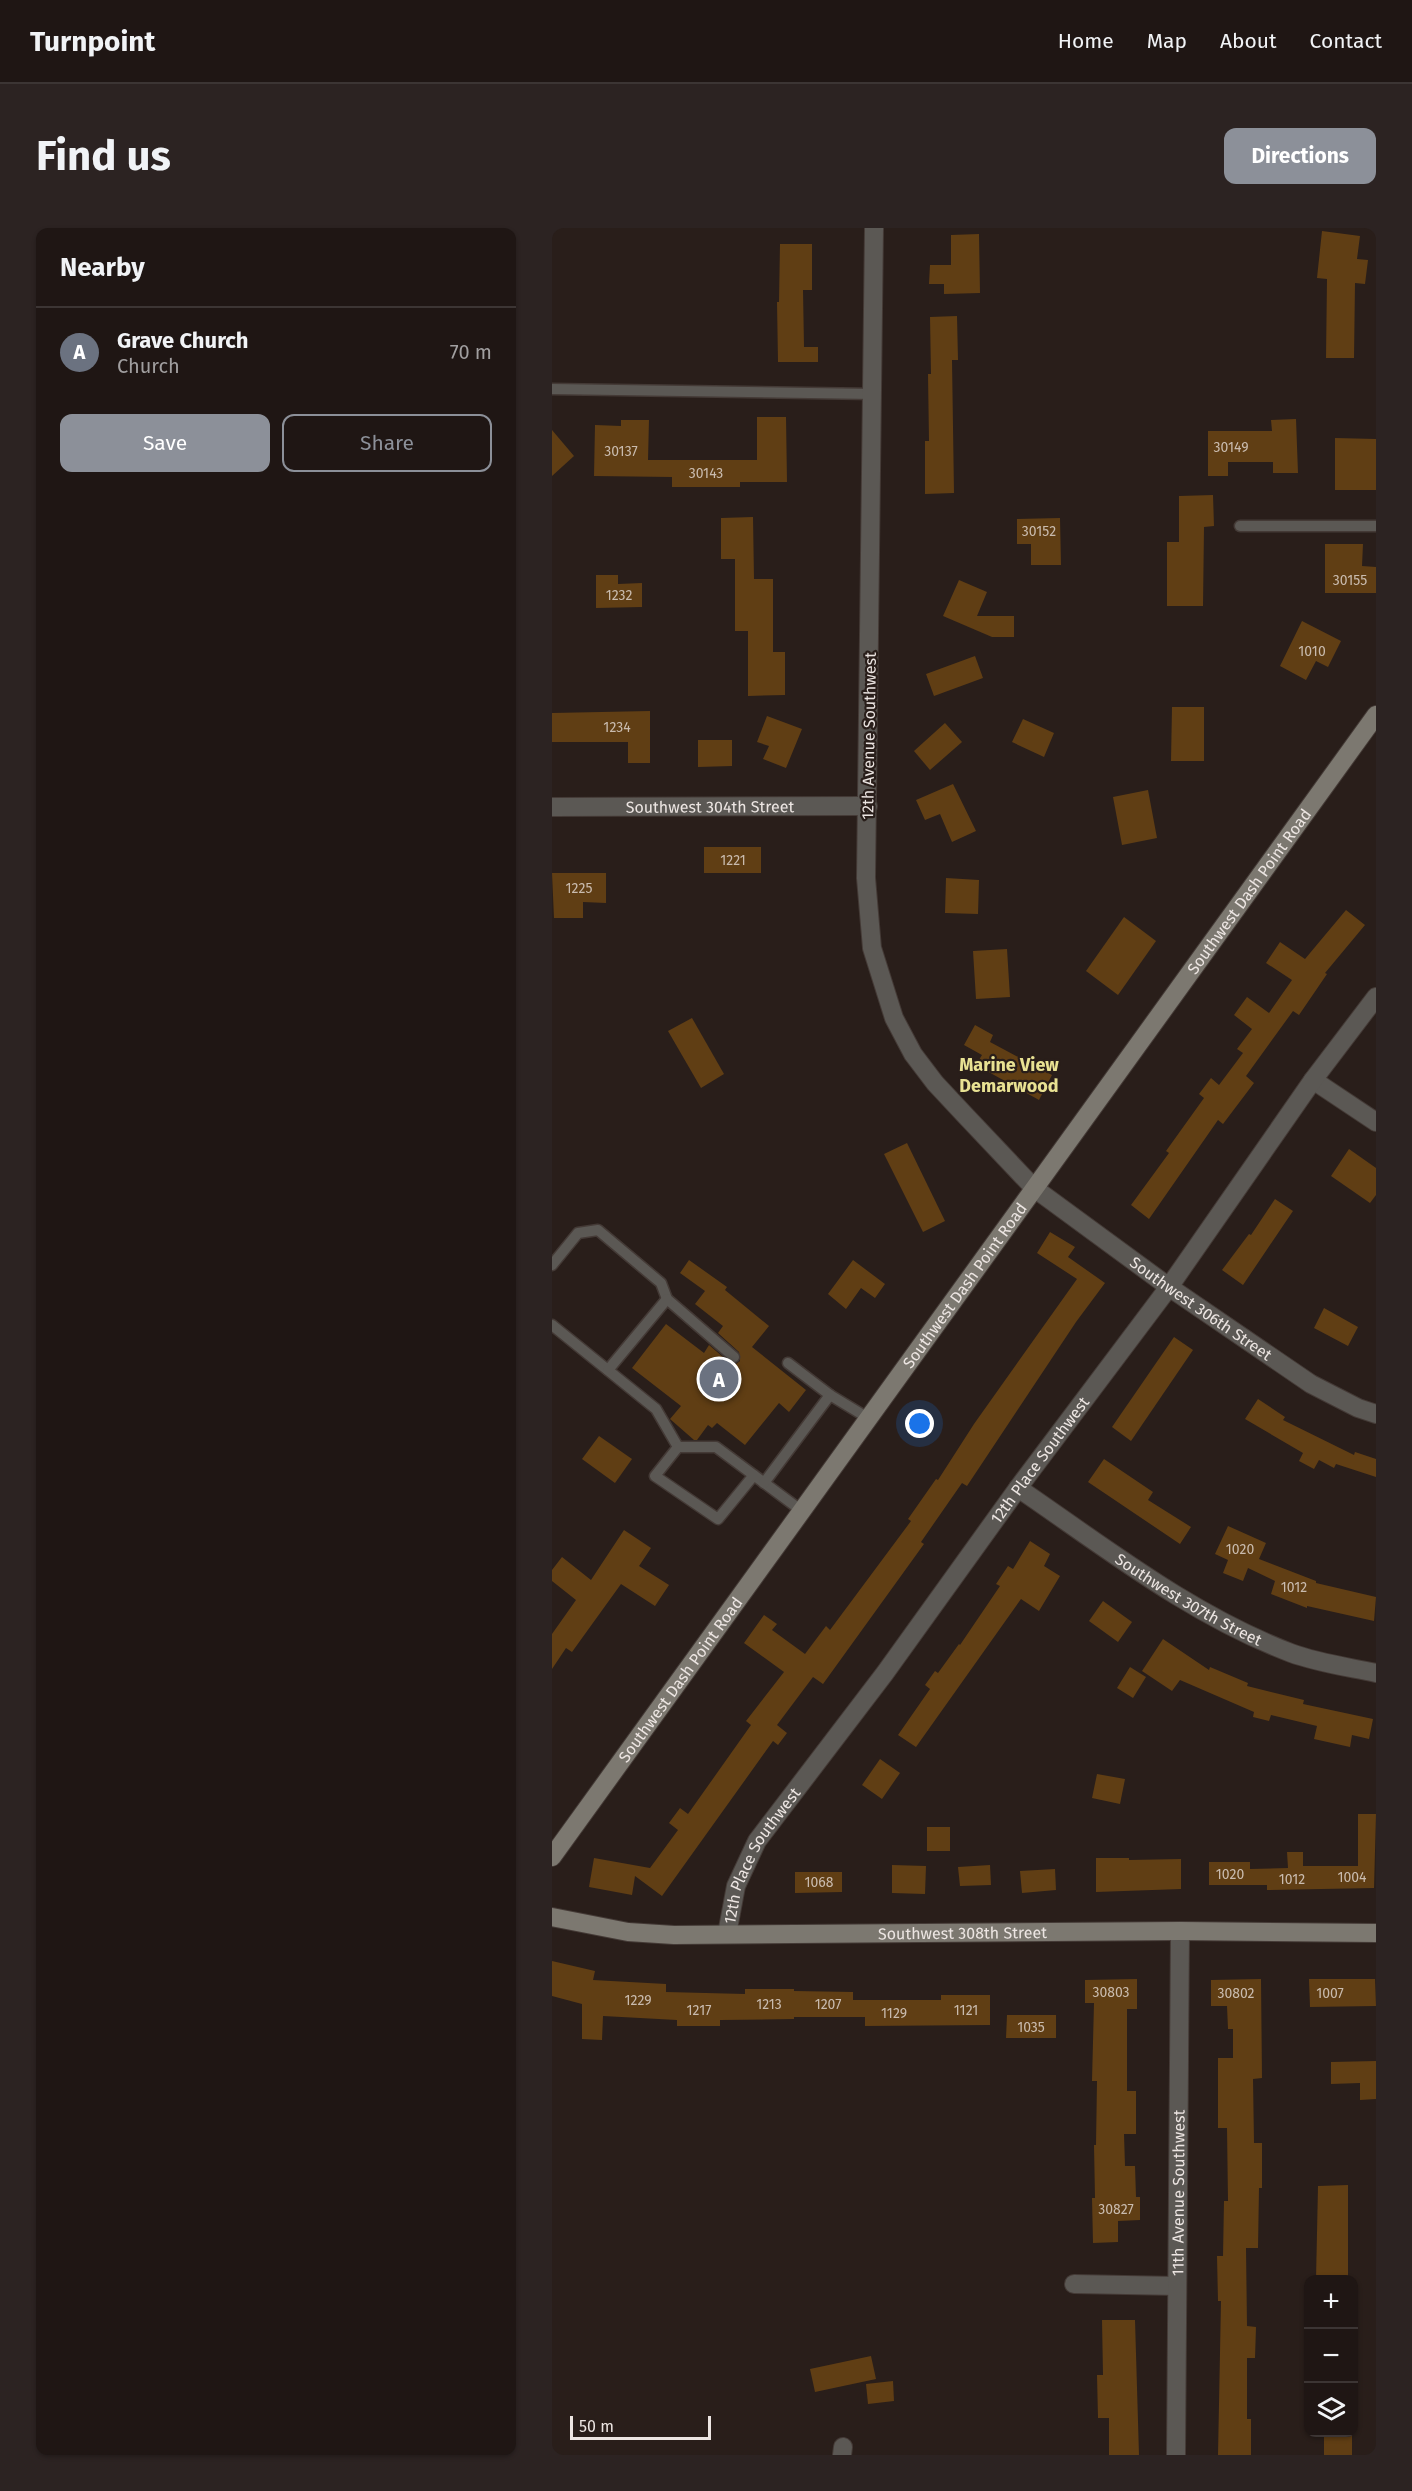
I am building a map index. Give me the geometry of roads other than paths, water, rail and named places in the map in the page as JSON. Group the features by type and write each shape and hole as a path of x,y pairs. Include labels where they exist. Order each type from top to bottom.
{"main road":[{"name":"Southwest Dash Point Road","path":"552,1857 1376,715"},
{"name":"Southwest 308th Street","path":"552,1917 628,1932 674,1935 1180,1931 1376,1933"}],"street":[{"name":"12th Avenue Southwest","path":"874,228 866,878 868,923 876,966 901,1036 935,1083 1034,1188"},
{"name":"Southwest 304th Street","path":"552,807 868,806"},
{"name":"12th Place Southwest","path":"727,1934 736,1886 757,1841 885,1673 1018,1488 1169,1287 1313,1080 1376,997"},
{"path":"1313,1080 1376,1122"},
{"name":"Southwest 306th Street","path":"1034,1188 1169,1287 1311,1384 1376,1414"},
{"name":"Southwest 307th Street","path":"1018,1488 1172,1594 1241,1631 1293,1654 1376,1673"},
{"name":"11th Avenue Southwest","path":"1176,2455 1180,1931"},
{"path":"1074,2284 1177,2286"}],"lane":[{"path":"552,389 873,394"},
{"path":"1240,526 1376,526"},
{"path":"552,1265 578,1233 598,1230 661,1282 667,1299 734,1357"},
{"path":"608,1370 667,1299"},
{"path":"552,1325 656,1409 678,1447"},
{"path":"788,1363 830,1395 868,1418"},
{"path":"764,1483 830,1395"},
{"path":"678,1447 716,1447 801,1511"},
{"path":"678,1447 655,1476 718,1519 754,1476"}],"place":[{"name":"Grave Church","path":"719,1379"}],"district":[{"name":"Marine View Demarwood","path":"1009,1075"}]}
